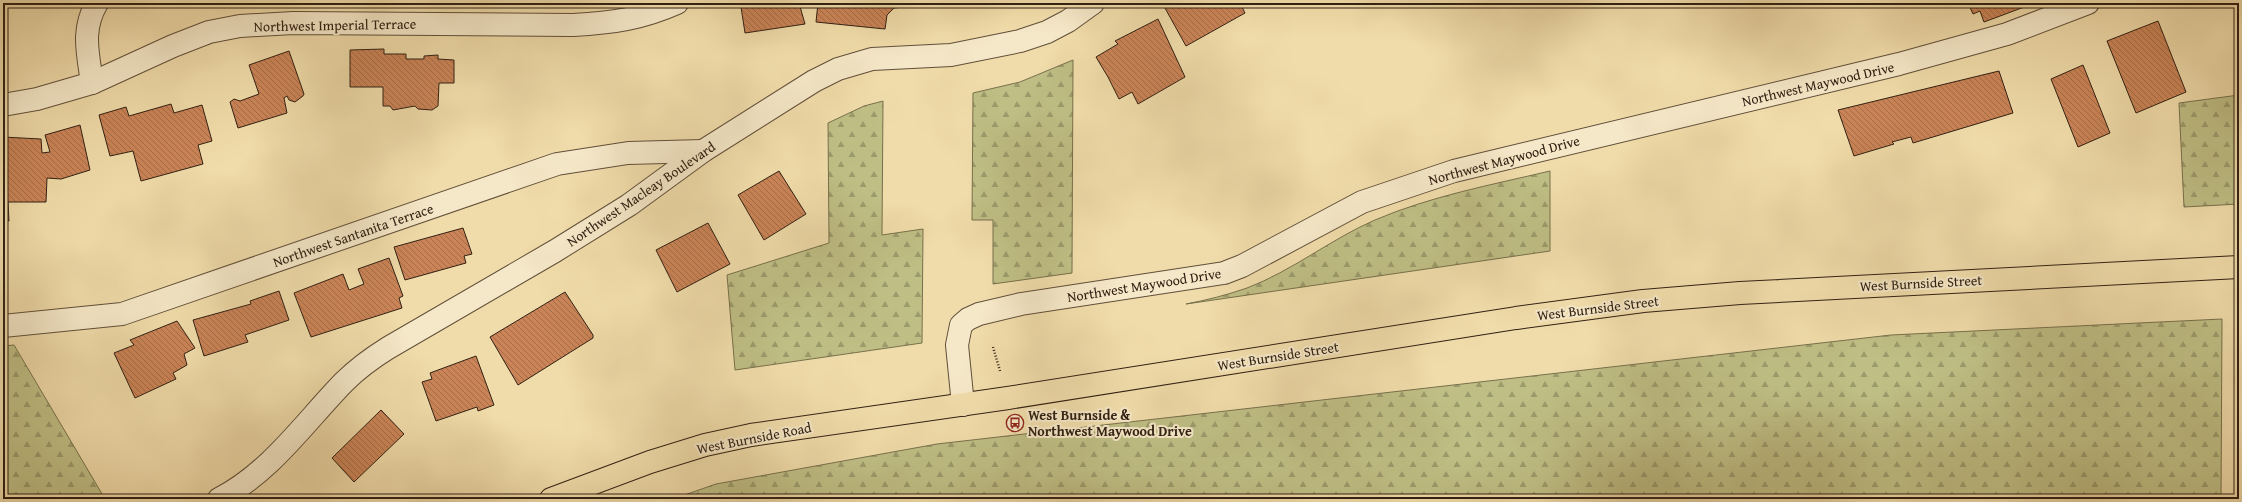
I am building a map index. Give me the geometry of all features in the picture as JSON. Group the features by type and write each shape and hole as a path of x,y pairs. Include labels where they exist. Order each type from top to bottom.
{"main road":[{"name":"West Burnside Street","path":"963,405 1516,318 1665,299 1789,290 2239,267"},
{"name":"West Burnside Road","path":"551,499 650,462 705,445 751,435 963,405"}],"street":[{"path":"92,83 86,36 89,16 97,3"},
{"name":"Northwest Imperial Terrace","path":"3,105 37,99 92,83 188,40 209,32 240,26 293,23 573,25 618,22 655,13 677,3"},
{"name":"Northwest Macleay Boulevard","path":"219,499 238,489 261,472 345,381 362,365 388,348 555,251 629,205 703,151 814,81 838,69 872,59 951,55 1020,41 1047,32 1068,21 1093,3"},
{"name":"Northwest Maywood Drive","path":"963,405 957,345 958,334 961,325 979,314 1021,304 1224,273 1242,266 1362,202 1454,171 1899,64 2007,34 2088,3"},
{"name":"Northwest Santanita Terrace","path":"3,326 122,314 557,164 628,153 703,151"}],"green space":[{"path":"1073,60 1072,273 993,284 993,220 972,220 973,93 1020,82"},
{"path":"2239,95 2239,204 2184,207 2179,103"},
{"path":"883,101 882,235 923,229 922,343 735,370 727,275 829,243 828,123 864,106"},
{"path":"1550,171 1550,251 1186,304 1232,293 1264,281 1343,236 1375,220 1396,212 1461,192"},
{"path":"2222,319 2221,499 673,499 716,484 937,444 1891,335"},
{"path":"14,345 105,499 3,499 3,346"}],"building":[{"path":"744,3 799,3 805,24 745,33 741,7 744,6"},
{"path":"818,3 903,3 904,7 894,8 887,15 885,29 816,22"},
{"path":"1175,3 1181,3 1183,7 1190,3 1240,3 1245,13 1186,46 1165,8"},
{"path":"1968,3 2035,3 1984,22 1980,11 1973,14"},
{"path":"1158,19 1185,77 1138,104 1132,92 1119,99 1096,57 1118,44 1115,41"},
{"path":"2158,21 2186,92 2136,113 2107,41"},
{"path":"384,49 384,54 406,54 406,59 424,59 424,56 438,55 438,59 454,60 454,83 439,83 438,106 432,110 418,109 415,106 393,110 390,106 383,106 383,87 350,87 350,50"},
{"path":"289,51 304,94 303,96 295,102 289,100 287,96 284,98 287,113 238,128 230,102 234,99 240,101 259,94 249,65"},
{"path":"2083,65 2110,133 2078,147 2051,79"},
{"path":"1999,71 2013,113 1913,143 1911,137 1892,142 1894,144 1854,156 1838,110"},
{"path":"171,104 174,113 202,105 212,141 198,145 203,164 141,181 133,151 110,156 99,115 126,107 129,116"},
{"path":"80,125 90,170 61,179 47,178 46,202 8,202 9,221 3,221 3,137 41,139 42,153 50,152 45,135"},
{"path":"779,171 806,214 764,240 738,195"},
{"path":"708,223 730,264 677,292 656,250"},
{"path":"463,228 472,254 464,256 466,263 405,280 394,247"},
{"path":"389,258 403,296 399,298 402,308 311,337 294,293 343,274 349,290 364,284 358,269"},
{"path":"279,291 289,320 245,335 248,342 204,356 193,320 251,304 250,301"},
{"path":"565,292 593,335 593,338 518,385 490,337"},
{"path":"177,321 195,348 184,354 187,365 173,373 176,379 135,398 114,353 134,345 130,340"},
{"path":"476,356 494,405 478,411 477,407 436,421 422,382 432,379 430,373"},
{"path":"381,410 404,434 354,482 332,458"}],"place":[{"name":"West Burnside & Northwest Maywood Drive","path":"1015,423"}]}
